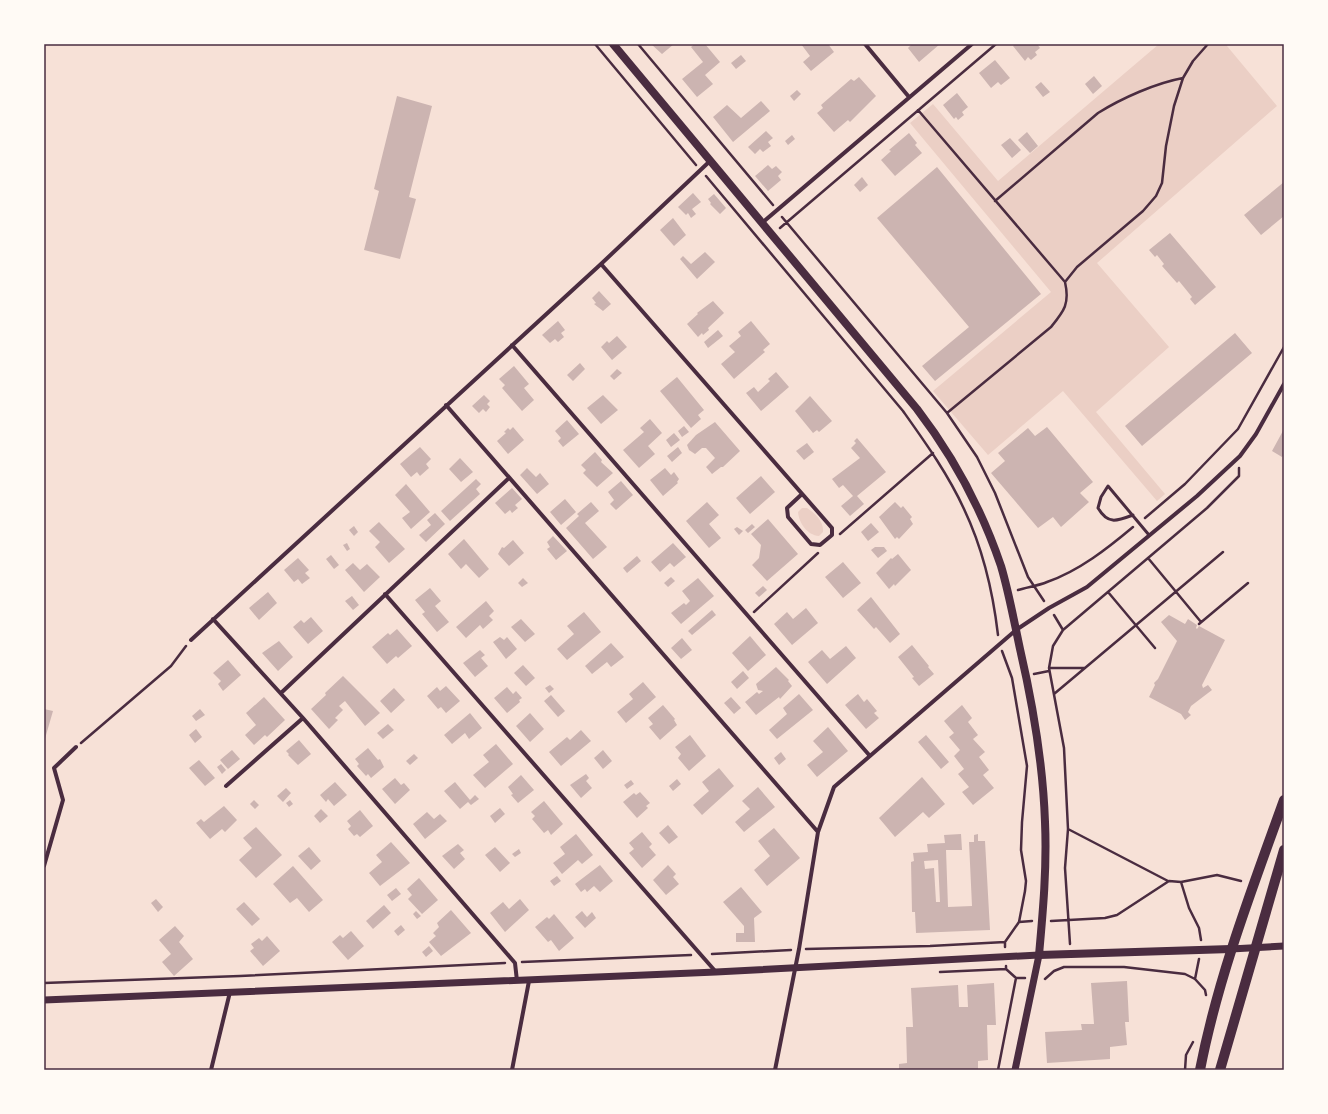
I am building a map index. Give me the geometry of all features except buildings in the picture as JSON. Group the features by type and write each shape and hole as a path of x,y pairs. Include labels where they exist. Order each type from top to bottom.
{"main road":[{"path":"613,44 917,409 959,471 974,501 1000,565 1008,593 1034,714 1042,780 1045,822 1045,858 1039,955 1231,949"},
{"path":"1200,1070 1216,999 1231,949 1284,800"},
{"path":"1220,1070 1284,850"}],"street":[{"path":"865,44 909,97"},
{"path":"762,223 972,44"},
{"path":"191,640 601,264 710,161"},
{"path":"601,264 832,528 832,535 820,545 811,544 788,517 787,508 802,494"},
{"path":"512,345 870,756"},
{"path":"775,1070 818,832 834,787 1016,630 1049,608 1087,587 1197,496 1240,456 1256,434 1284,384"},
{"path":"446,405 508,478 818,832"},
{"path":"281,694 508,478"},
{"path":"385,594 716,972"},
{"path":"213,619 303,718 515,962 518,981"},
{"path":"226,786 303,718"},
{"path":"44,866 63,800 54,768 76,747"},
{"path":"1231,949 1284,946"},
{"path":"44,1000 529,981 1039,955 1015,1070"},
{"path":"512,1070 529,981"},
{"path":"211,1070 230,992"}],"lane":[{"path":"1133,515 1119,520 1109,520 1103,516 1098,508 1101,497 1108,486 1128,509 1139,522 1149,535"}],"path":[{"path":"595,44 903,411 933,453 964,509 982,555 993,597 1000,645 1012,678 1027,766 1021,850 1026,881 1018,922 1004,942 1006,969 1016,978 998,1070"},
{"path":"762,243 996,44"},
{"path":"1065,282 1077,267 1143,211 1156,196 1162,183 1166,146 1174,106 1183,78 1193,61 1208,44"},
{"path":"995,202 1098,113 1112,105 1171,81 1183,78"},
{"path":"918,110 995,202 1065,282 1067,293 1067,303 1062,314 1051,327 947,413"},
{"path":"1008,593 1046,583 1069,572 1115,542 1185,484 1238,428 1284,347"},
{"path":"1069,920 1065,868 1068,829 1064,748 1049,668 1053,646 1063,630 1207,508 1239,476 1240,456"},
{"path":"1054,694 1223,552"},
{"path":"1148,558 1200,623 1248,582"},
{"path":"1108,592 1155,648"},
{"path":"76,747 170,666 191,640"},
{"path":"1049,668 1085,668"},
{"path":"1068,829 1169,881 1181,882 1217,875 1241,881"},
{"path":"1018,922 1106,918 1117,915 1169,881"},
{"path":"1181,882 1184,896 1201,936 1195,979"},
{"path":"1044,983 1046,978 1054,971 1064,968 1124,967 1185,974 1195,979 1205,990 1206,997"},
{"path":"1184,1070 1186,1054 1196,1038"}],"shaded area":[{"path":"1159,44 1228,44 1227,46 1277,106 1097,263 1169,347 1096,412 1165,494 1157,501 1063,391 988,455 933,391 1051,292 910,123 933,104 998,181"},
{"path":"802,508 807,508 810,510 821,522 823,532 819,536 807,531 804,528 798,512"}]}
